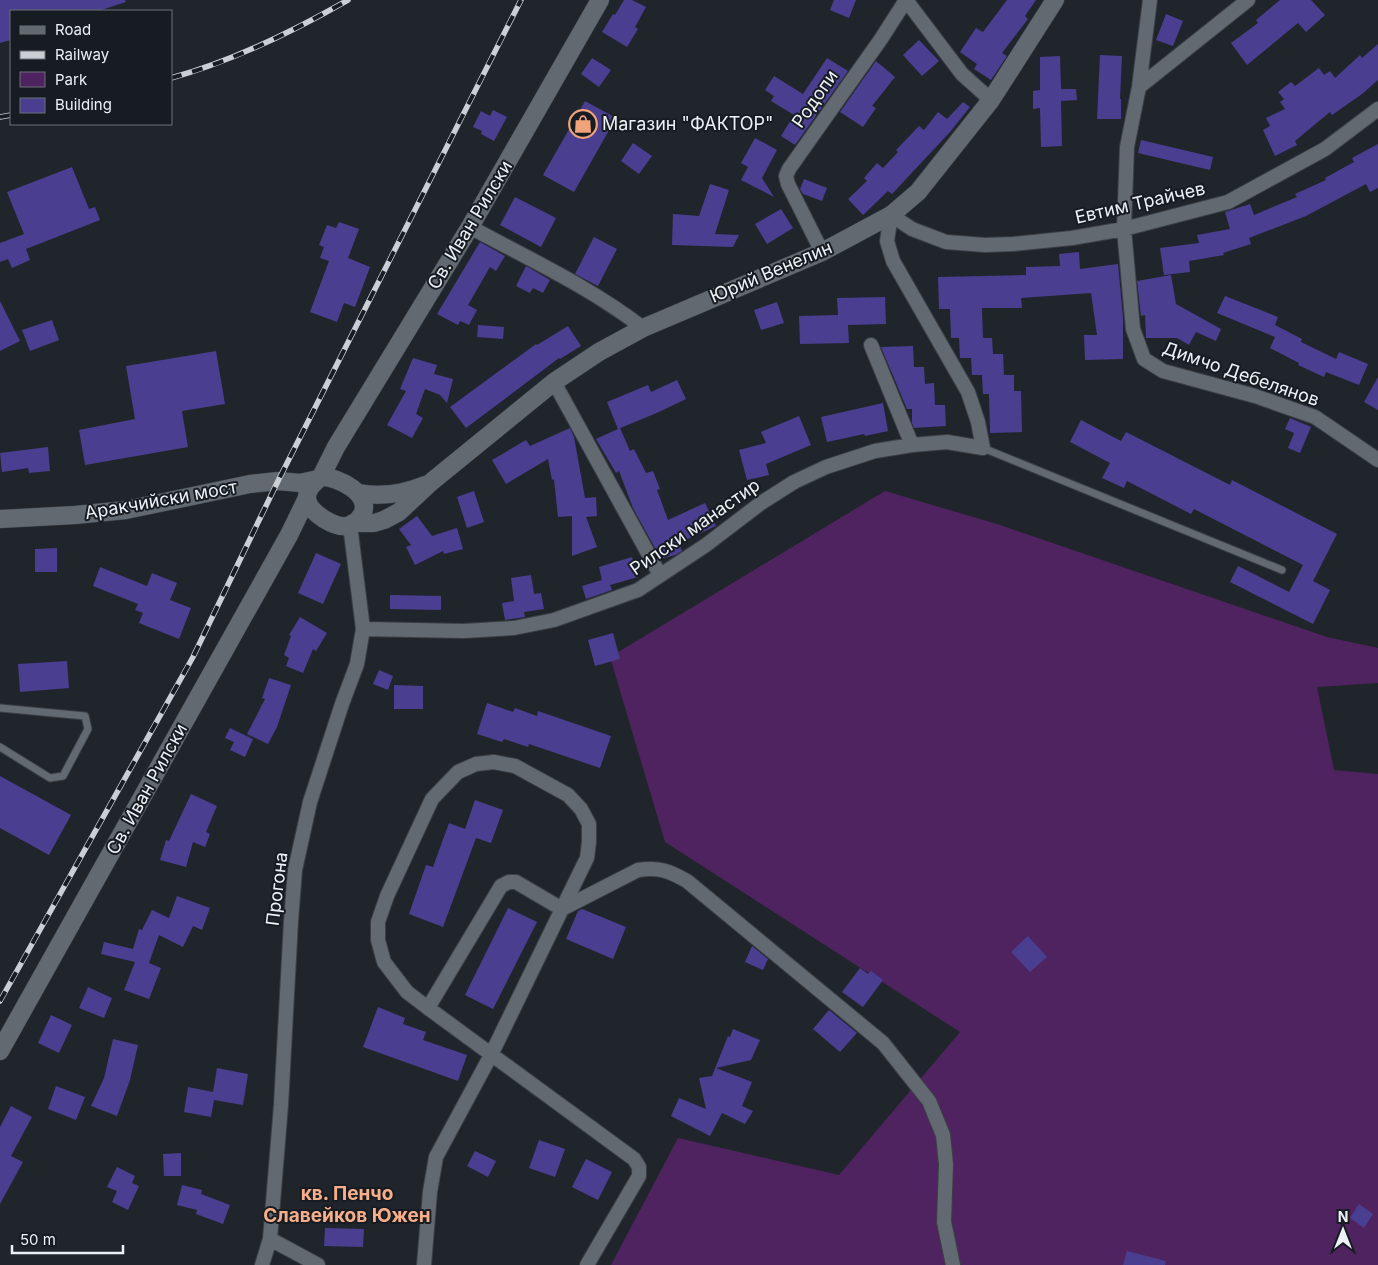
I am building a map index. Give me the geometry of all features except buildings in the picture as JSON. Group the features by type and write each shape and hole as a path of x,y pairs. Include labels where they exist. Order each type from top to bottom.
{"street":[{"name":"Св. Иван Рилски","path":"0,1052 294,527 318,490 335,458 336,447 470,227 600,0"},
{"path":"906,0 962,74 991,100"},
{"name":"Родопи","path":"822,252 788,184 786,176 906,0"},
{"name":"Юрий Венелин","path":"318,490 334,525 341,527 352,524 374,523 393,516 430,483 554,382 599,352 643,328 822,252 891,214 918,192 991,100 1055,0"},
{"name":"Димчо Дебелянов","path":"1150,0 1139,88 1127,147 1124,229 1133,329 1144,359 1163,371 1255,396 1315,417 1378,460"},
{"path":"1139,88 1248,0"},
{"name":"Евтим Трайчев","path":"891,214 912,229 946,242 985,245 1072,238 1124,229 1228,202 1325,149 1378,109"},
{"path":"891,214 887,241 893,261 968,392 978,422 983,448"},
{"path":"470,227 583,287 623,312 643,328"},
{"path":"871,345 912,445"},
{"path":"554,382 660,575"},
{"name":"Рилски манастир","path":"363,630 464,631 514,628 554,620 638,590 706,545 761,503 794,482 826,467 875,451 912,445 947,442 983,448"},
{"name":"Аракчийски мост","path":"0,519 126,510 250,484 278,481 318,490"},
{"name":"Юрий Венелин","path":"358,493 389,495 430,483"},
{"path":"318,490 358,493 363,498 363,512 352,524"},
{"name":"Прогона","path":"262,1265 270,1239 281,1105 295,870 310,802 342,704 358,664 363,630 352,524"},
{"path":"424,1265 430,1192 436,1157 491,1055 588,858 590,842 589,824 568,794 515,766 494,762 476,764 458,772 432,799 387,896 378,922 378,940 384,962 407,992 491,1055 634,1159 639,1167 639,1176 587,1265"},
{"path":"562,909 638,870 652,868 668,870 687,881 883,1044 929,1101 943,1135 946,1164 944,1222 953,1265"},
{"path":"428,1008 501,886 509,882 516,882 562,909"},
{"path":"270,1239 318,1265"}],"lane":[{"path":"983,448 1282,570"},
{"path":"0,708 85,716 88,729 64,776 50,778 0,747"}],"green space":[{"path":"885,491 997,524 1327,637 1378,648 1378,683 1317,687 1334,770 1378,774 1378,1265 611,1265 678,1138 839,1175 960,1032 665,842 610,657"}],"railway":[{"path":"172,78 217,63 262,45 348,0"},
{"path":"0,1001 193,657 278,481 521,0"},
{"path":"0,117 10,115"}],"place":[{"name":"Магазин \"ФАКТОР\"","path":"583,124"}],"district":[{"name":"кв. Пенчо Славейков Южен","path":"347,1204"}]}
